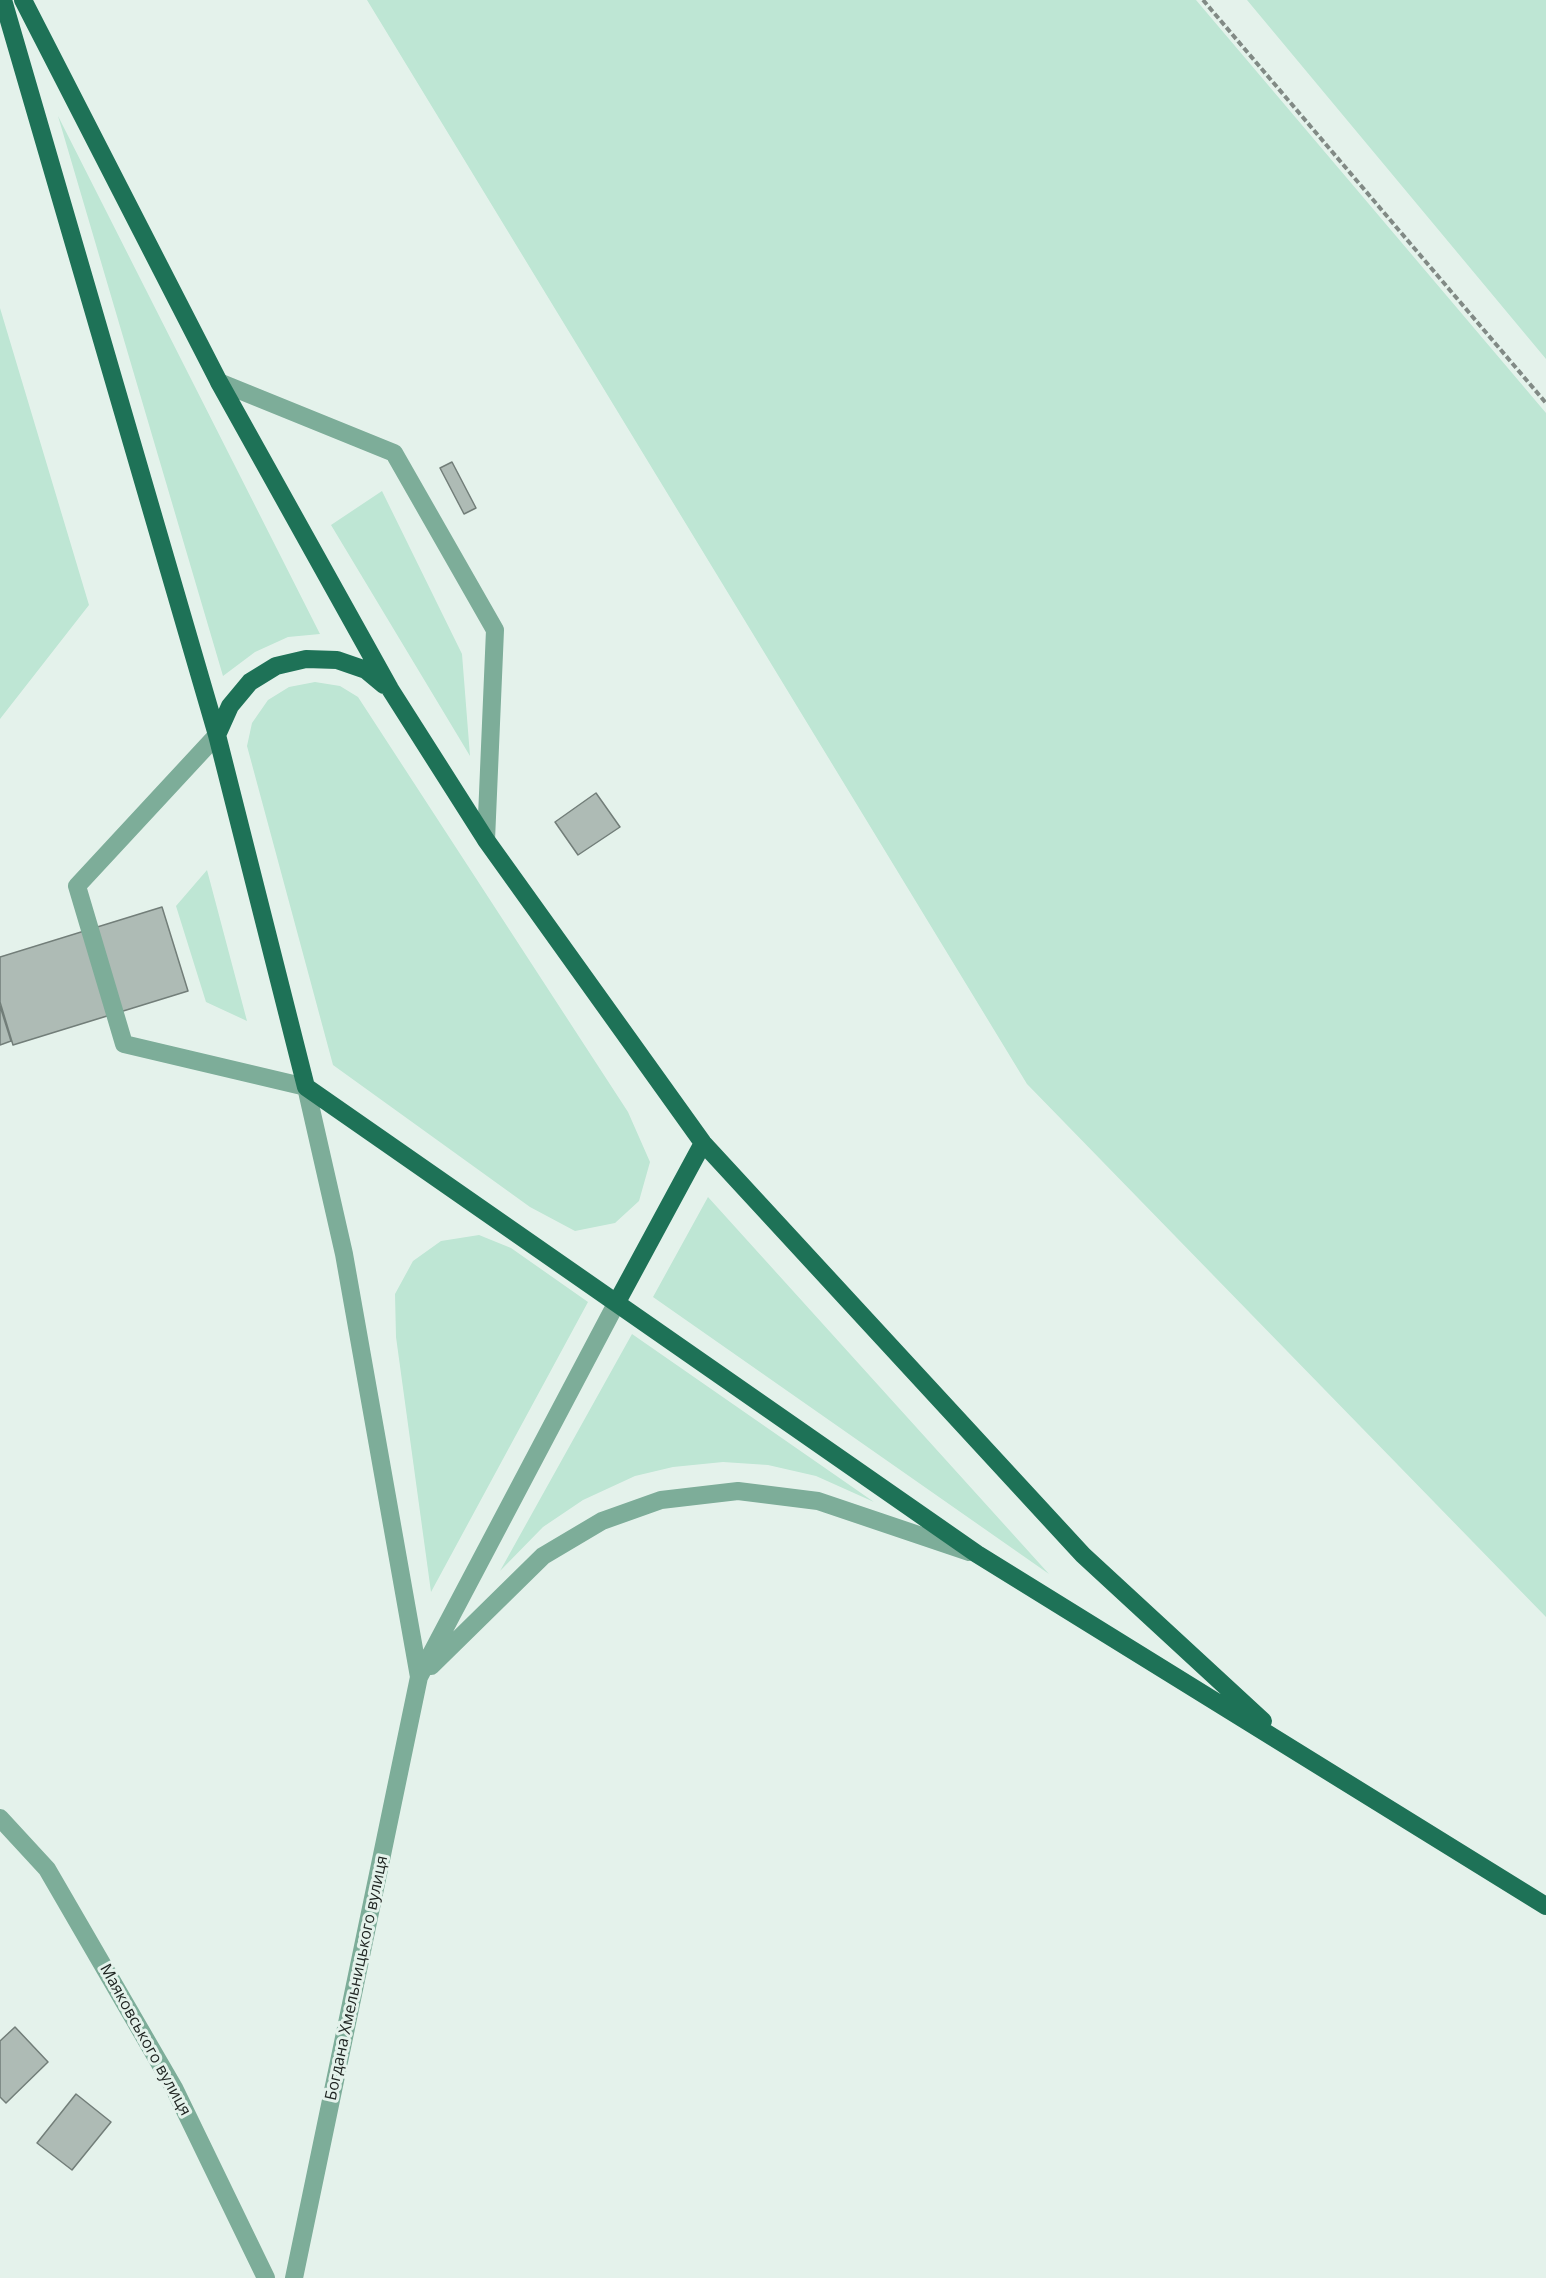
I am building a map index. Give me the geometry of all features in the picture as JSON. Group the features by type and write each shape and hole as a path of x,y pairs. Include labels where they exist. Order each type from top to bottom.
{"main road":[{"path":"3,0 217,735 306,1087 977,1554 1546,1906"},
{"path":"23,0 219,382 390,689 486,840 703,1143 1083,1555 1296,1751"},
{"path":"217,735 230,706 250,682 276,666 306,659 337,660 366,670 390,689"},
{"path":"617,1302 703,1143"}],"street":[{"path":"219,382 394,453 495,630 486,840"},
{"path":"217,735 77,886 124,1044 306,1087 344,1254 419,1677"},
{"path":"419,1677 617,1302"},
{"path":"419,1677 543,1556 602,1521 661,1500 738,1491 818,1501 977,1554"},
{"name":"Богдана Хмельницького вулиця","path":"294,2278 419,1677"},
{"name":"Маяковського вулиця","path":"0,1818 53,1878 174,2088 266,2278"}],"path":[{"path":"1203,0 1546,403"}],"green space":[{"path":"367,0 1196,0 1546,413 1546,1617 1027,1084"},
{"path":"1247,0 1546,0 1546,359"},
{"path":"58,116 320,634 288,637 255,652 223,676"},
{"path":"0,308 89,605 0,719"},
{"path":"382,491 462,654 470,756 331,525"},
{"path":"315,682 340,686 358,697 628,1112 650,1162 639,1201 615,1223 575,1231 530,1207 333,1065 247,746 252,723 268,700 289,687"},
{"path":"207,870 247,1021 206,1002 176,906"},
{"path":"708,1197 1049,1574 653,1297"},
{"path":"479,1235 511,1248 588,1302 431,1592 396,1337 395,1294 413,1261 441,1241"},
{"path":"632,1334 874,1502 816,1476 768,1465 723,1462 673,1467 635,1476 583,1500 543,1527 500,1571"}],"building":[{"path":"452,462 476,508 464,514 440,468"},
{"path":"596,793 620,827 578,855 555,822"},
{"path":"162,907 188,991 13,1045 0,1002 0,957"},
{"path":"0,1006 11,1041 0,1045"},
{"path":"15,2027 48,2062 6,2103 0,2097 0,2041"},
{"path":"76,2094 111,2122 72,2170 37,2143"}]}
